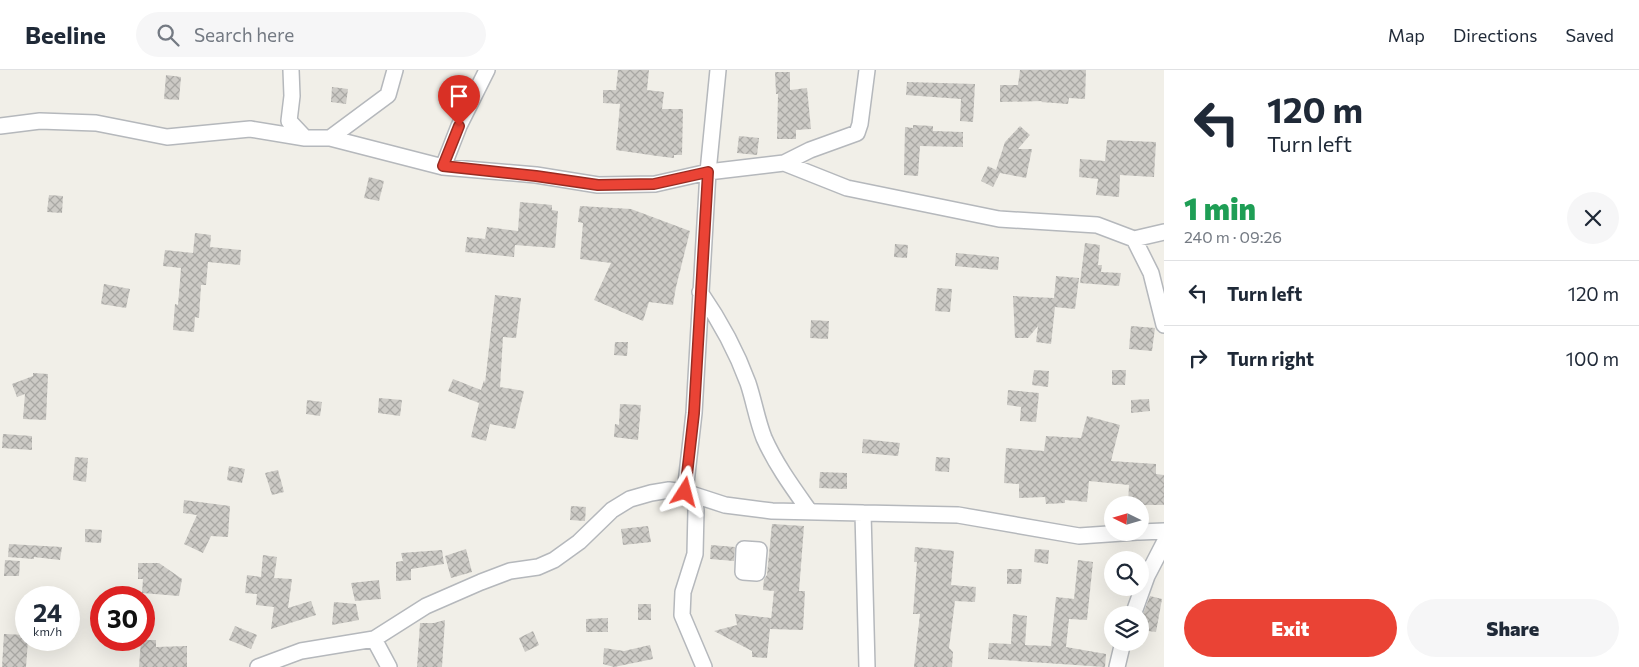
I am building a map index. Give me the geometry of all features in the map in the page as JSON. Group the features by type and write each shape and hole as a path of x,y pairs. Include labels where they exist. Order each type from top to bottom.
{"street":[{"path":"291,70 292,96 290,121 305,138"},
{"path":"330,138 388,95 394,70"},
{"path":"443,166 459,126 487,70"},
{"path":"704,667 682,616 683,592 695,554 696,510 690,494 700,292 708,172 718,70"},
{"path":"0,126 40,121 96,123 167,138 250,129 305,138 330,138 443,166 598,185 654,184 708,172 784,163 810,150 857,133 860,124 867,70"},
{"path":"784,163 847,188 999,220 1097,225 1134,239 1164,232"},
{"path":"1134,239 1150,273 1164,325"},
{"path":"700,292 722,324 748,384 764,437 778,466 810,512"},
{"path":"258,667 301,652 374,639 426,606 510,571 538,567 554,560 579,542 612,510 630,498 668,490 690,494 725,505 772,512 958,515 1079,536 1104,534"},
{"path":"863,513 867,667"},
{"path":"1149,532 1164,531"},
{"path":"1136,606 1147,576 1164,543"},
{"path":"374,639 389,667"},
{"path":"1117,667 1121,651"}],"building":[{"path":"618,70 649,70 647,90 664,92 662,109 683,109 682,155 674,155 674,158 616,150 620,104 603,103 603,90 616,90"},
{"path":"1020,70 1086,70 1085,99 1069,98 1068,104 1041,102 1043,101 1000,102 1000,85 1018,85"},
{"path":"775,72 790,72 790,90 807,88 811,129 796,130 796,139 777,139 778,94 776,94"},
{"path":"166,75 181,77 179,100 164,99"},
{"path":"907,82 975,84 973,122 960,121 961,99 906,95"},
{"path":"332,87 348,89 346,104 331,102"},
{"path":"913,125 933,126 933,131 963,132 963,147 920,146 918,176 904,175 905,127 913,128"},
{"path":"1020,126 1030,135 1018,149 1032,149 1026,178 1000,173 993,187 981,181 988,166 996,170 1005,142"},
{"path":"739,136 759,138 757,155 737,153"},
{"path":"1107,140 1156,142 1154,177 1120,175 1119,197 1096,195 1098,179 1079,177 1080,159 1105,161"},
{"path":"369,177 384,181 379,201 364,198"},
{"path":"49,195 63,196 62,213 47,212"},
{"path":"520,202 552,205 552,210 558,211 555,248 515,245 514,257 465,252 467,237 485,239 487,227 518,231"},
{"path":"580,206 631,209 690,231 673,305 649,302 643,321 594,300 611,263 580,259 583,223 578,222"},
{"path":"195,233 211,235 210,247 241,250 240,265 208,262 206,285 201,285 199,318 195,317 194,332 173,330 175,304 178,305 181,268 163,266 165,250 193,253"},
{"path":"1085,243 1100,245 1098,265 1102,265 1101,272 1121,273 1119,286 1080,283"},
{"path":"895,244 908,245 907,258 894,257"},
{"path":"956,253 999,257 998,270 955,266"},
{"path":"1056,276 1079,278 1075,309 1055,307 1051,344 1036,342 1038,326 1028,338 1015,338 1013,296 1054,298"},
{"path":"104,284 130,289 126,308 101,304"},
{"path":"937,288 952,289 950,312 935,311"},
{"path":"495,295 521,298 516,338 503,337 500,387 524,391 515,429 490,424 486,441 471,437 479,403 448,391 453,379 481,390 484,380 485,383"},
{"path":"811,320 829,321 828,339 810,338"},
{"path":"1131,326 1155,328 1152,351 1129,349"},
{"path":"615,342 628,342 627,356 614,355"},
{"path":"1034,370 1049,371 1048,387 1032,385"},
{"path":"1112,370 1126,370 1125,385 1112,385"},
{"path":"33,373 48,374 46,420 23,419 25,394 17,397 12,384 33,376"},
{"path":"1008,390 1039,393 1036,422 1020,421 1021,407 1007,405"},
{"path":"379,398 402,400 400,416 378,413"},
{"path":"1149,399 1150,411 1131,413 1131,400"},
{"path":"307,400 322,402 320,416 306,414"},
{"path":"620,404 641,405 638,440 614,437 615,424 619,425"},
{"path":"1087,416 1120,425 1111,461 1156,464 1156,474 1164,475 1164,505 1149,505 1149,496 1128,496 1129,485 1089,481 1087,502 1065,500 1065,503 1046,504 1045,497 1019,498 1019,484 1004,483 1006,448 1044,451 1046,436 1081,438"},
{"path":"3,434 32,436 32,450 2,448"},
{"path":"863,439 900,443 898,456 862,453"},
{"path":"75,457 88,458 86,482 73,480"},
{"path":"936,457 950,458 949,472 935,471"},
{"path":"229,466 245,469 242,483 227,480"},
{"path":"278,470 284,492 272,495 265,473"},
{"path":"820,472 847,473 847,489 819,488"},
{"path":"184,500 230,506 228,537 211,536 203,553 184,544 197,515 183,513"},
{"path":"571,506 586,507 585,521 570,520"},
{"path":"772,524 804,526 799,591 805,591 803,630 770,629 774,591 763,590 764,579 767,575"},
{"path":"648,526 651,542 623,545 621,529"},
{"path":"85,529 102,530 101,543 85,542"},
{"path":"9,544 62,547 60,560 8,557"},
{"path":"711,545 735,547 734,561 710,559"},
{"path":"915,547 954,551 951,585 976,587 975,602 955,601 949,648 953,652 952,667 914,667 920,614 913,614 917,562 914,562"},
{"path":"466,549 472,572 451,578 445,556"},
{"path":"1035,549 1049,550 1048,564 1034,562"},
{"path":"442,550 444,564 411,569 411,580 396,581 396,562 403,561 401,553"},
{"path":"263,555 277,557 274,578 292,579 288,608 311,601 316,615 271,629 274,607 256,605 257,594 245,593 247,575 261,577"},
{"path":"5,560 20,561 19,576 4,576"},
{"path":"1078,560 1093,562 1087,620 1069,619 1066,647 1106,654 1105,667 988,659 989,643 1011,644 1013,614 1027,616 1025,645 1051,646 1056,597 1074,599"},
{"path":"138,563 159,563 182,579 179,596 155,594 155,586 142,586 143,579 138,579"},
{"path":"1007,569 1022,569 1021,584 1007,584"},
{"path":"379,580 381,599 355,601 351,583"},
{"path":"1150,596 1162,599 1156,632 1149,631 1149,606 1146,606"},
{"path":"334,602 356,604 359,620 332,625"},
{"path":"638,604 651,604 651,620 638,620"},
{"path":"735,614 771,618 767,658 752,657 752,651 714,631 737,625"},
{"path":"608,618 608,632 586,632 586,619"},
{"path":"445,620 442,667 417,667 420,623 434,623"},
{"path":"235,626 257,635 251,649 229,640"},
{"path":"533,631 539,645 525,652 519,638"},
{"path":"4,634 15,634 15,651 27,651 26,667 2,667"},
{"path":"155,640 156,647 187,646 187,667 139,667 140,651 155,651"},
{"path":"650,645 653,659 614,667 603,664 604,648 624,651"}],"route":[{"path":"459,126 443,166 598,185 654,184 708,172 694,413 685,492"}]}
